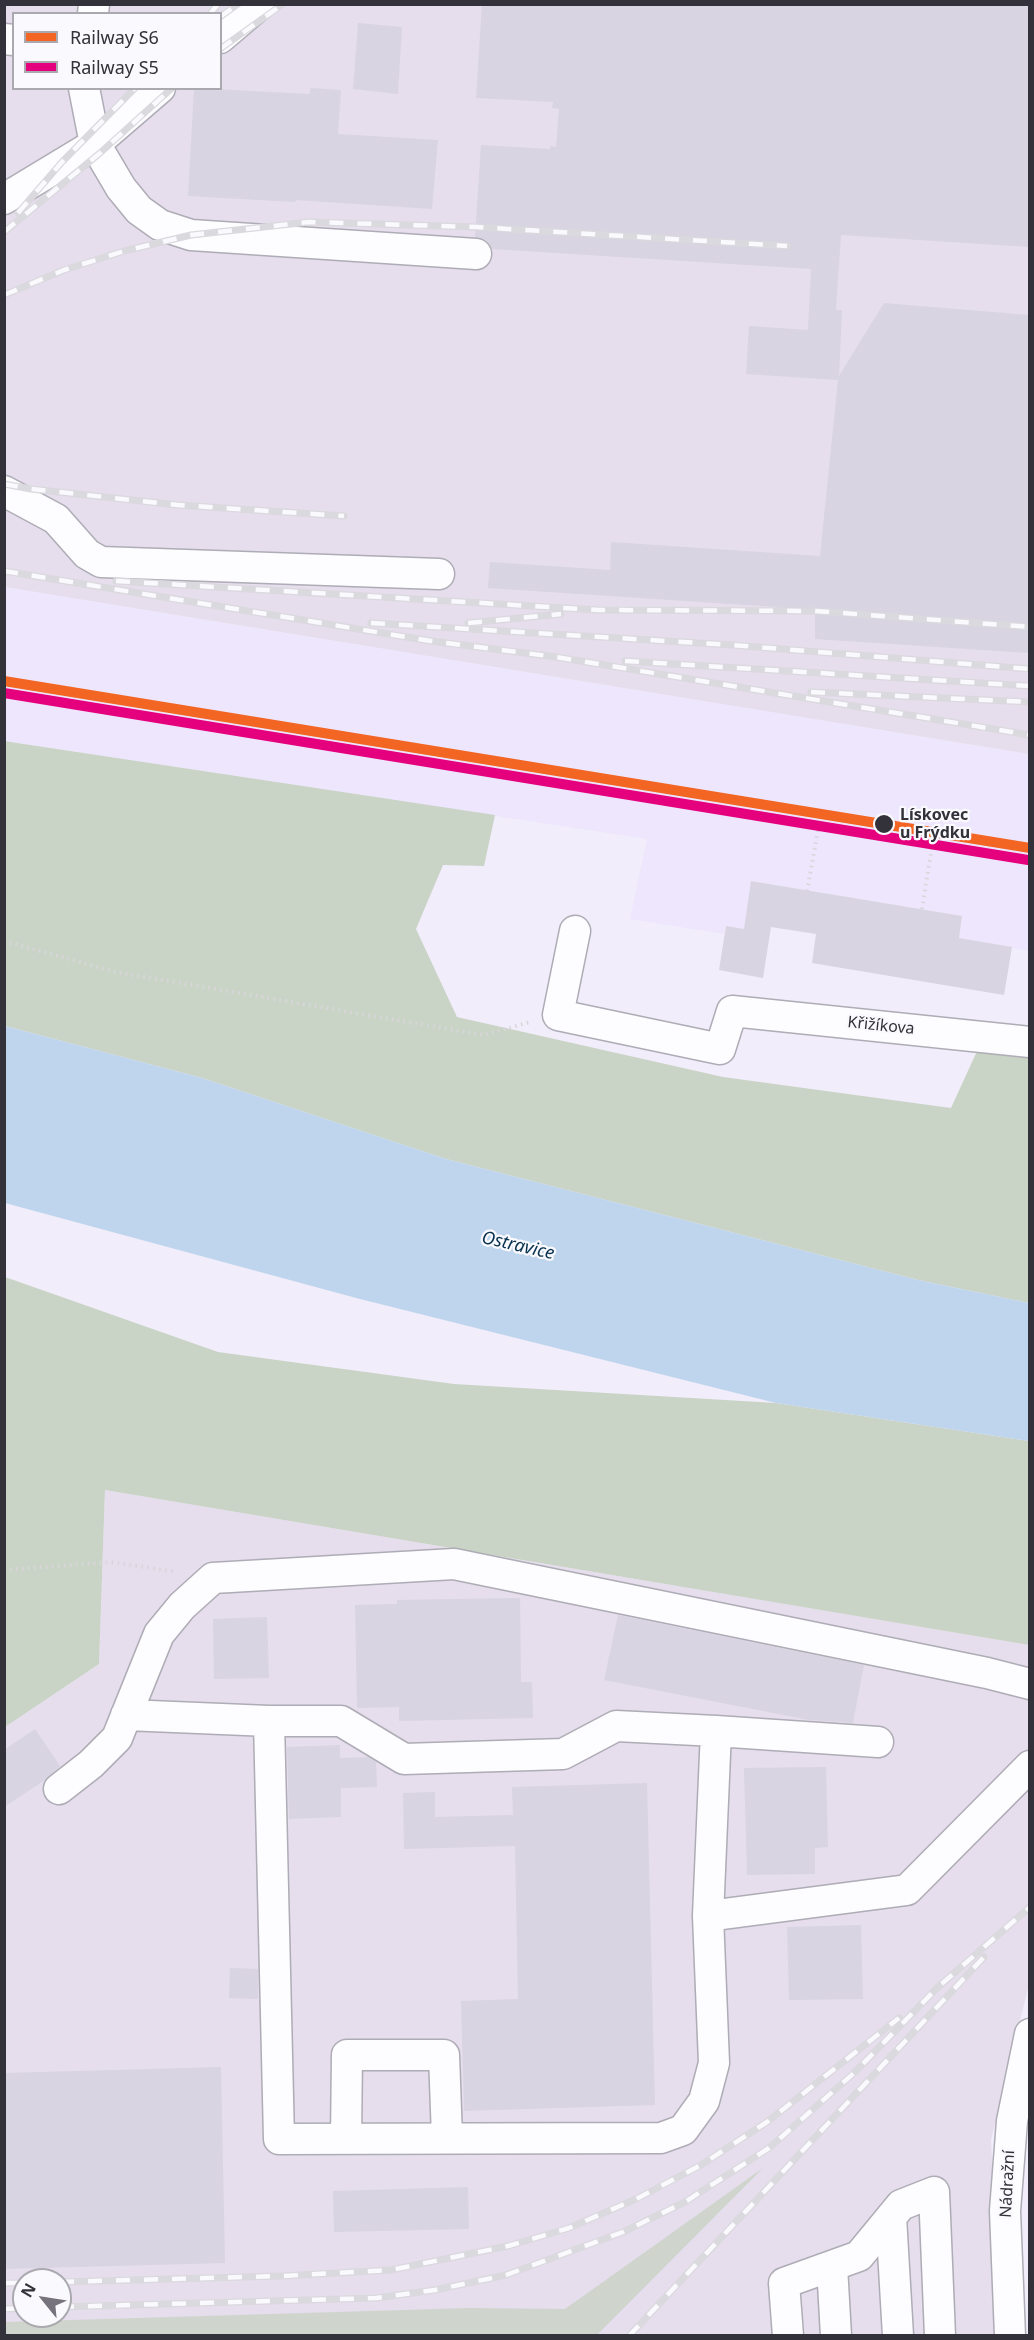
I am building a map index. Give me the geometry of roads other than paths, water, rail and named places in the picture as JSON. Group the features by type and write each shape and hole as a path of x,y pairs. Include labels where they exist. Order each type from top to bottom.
{"street":[{"path":"222,36 260,4"},
{"path":"84,90 95,144 121,188 139,210 160,225 191,235 476,254"},
{"path":"4,199 95,144 158,90"},
{"path":"4,491 56,519 87,554 101,562 439,574"},
{"name":"Křižíkova","path":"575,931 558,1015 720,1049 732,1011 1029,1042"},
{"path":"60,1789 91,1764 117,1738 159,1634 182,1606 213,1578 454,1564 975,1670 1029,1684"},
{"path":"126,1715 269,1721 341,1721 404,1759 563,1755 616,1726 878,1742"},
{"path":"269,1721 279,2139 661,2138 683,2130 704,2101 714,2063 708,1916 716,1731"},
{"path":"708,1916 907,1890 1029,1766"},
{"name":"Nádražní","path":"1010,2336 1005,2211 1012,2121 1029,2034"},
{"path":"346,2138 348,2055 444,2055 447,2138"},
{"path":"788,2336 784,2283 859,2256 901,2205 934,2193 940,2336"},
{"path":"891,2217 898,2336"},
{"path":"832,2266 836,2336"}],"water":[{"name":"Ostravice","path":"5,1026 202,1078 446,1159 918,1280 1029,1303 1029,1441 776,1403 360,1299 5,1203"}],"railway":[{"path":"212,12 218,4"},
{"path":"222,16 238,4"},
{"path":"222,48 283,4"},
{"path":"18,213 62,162 133,90"},
{"path":"4,232 100,153 170,90"},
{"path":"4,295 64,270 124,251 191,235 309,222 476,227 787,246"},
{"path":"4,484 178,505 344,516"},
{"path":"4,571 431,641 556,657 1030,735"},
{"path":"116,581 598,610 815,611 1030,627"},
{"path":"468,623 561,614"},
{"path":"371,623 732,645 1030,669"},
{"path":"625,661 1030,686"},
{"path":"811,692 1030,702"},
{"path":"72,2307 376,2298 435,2290 506,2275 623,2232 685,2202 769,2148 854,2073 937,1988 1030,1907"},
{"path":"629,2336 984,1957"},
{"path":"72,2282 282,2276 391,2270 508,2246 569,2228 636,2199 701,2165 767,2122 899,2018"},
{"path":"4,2283 12,2283"},
{"path":"4,2309 12,2309"}],"rail line":[{"name":"S6","path":"4,681 1030,848"},
{"name":"S5","path":"4,693 1028,860"}],"place":[{"name":"Lískovec u Frýdku","path":"884,824"}]}
